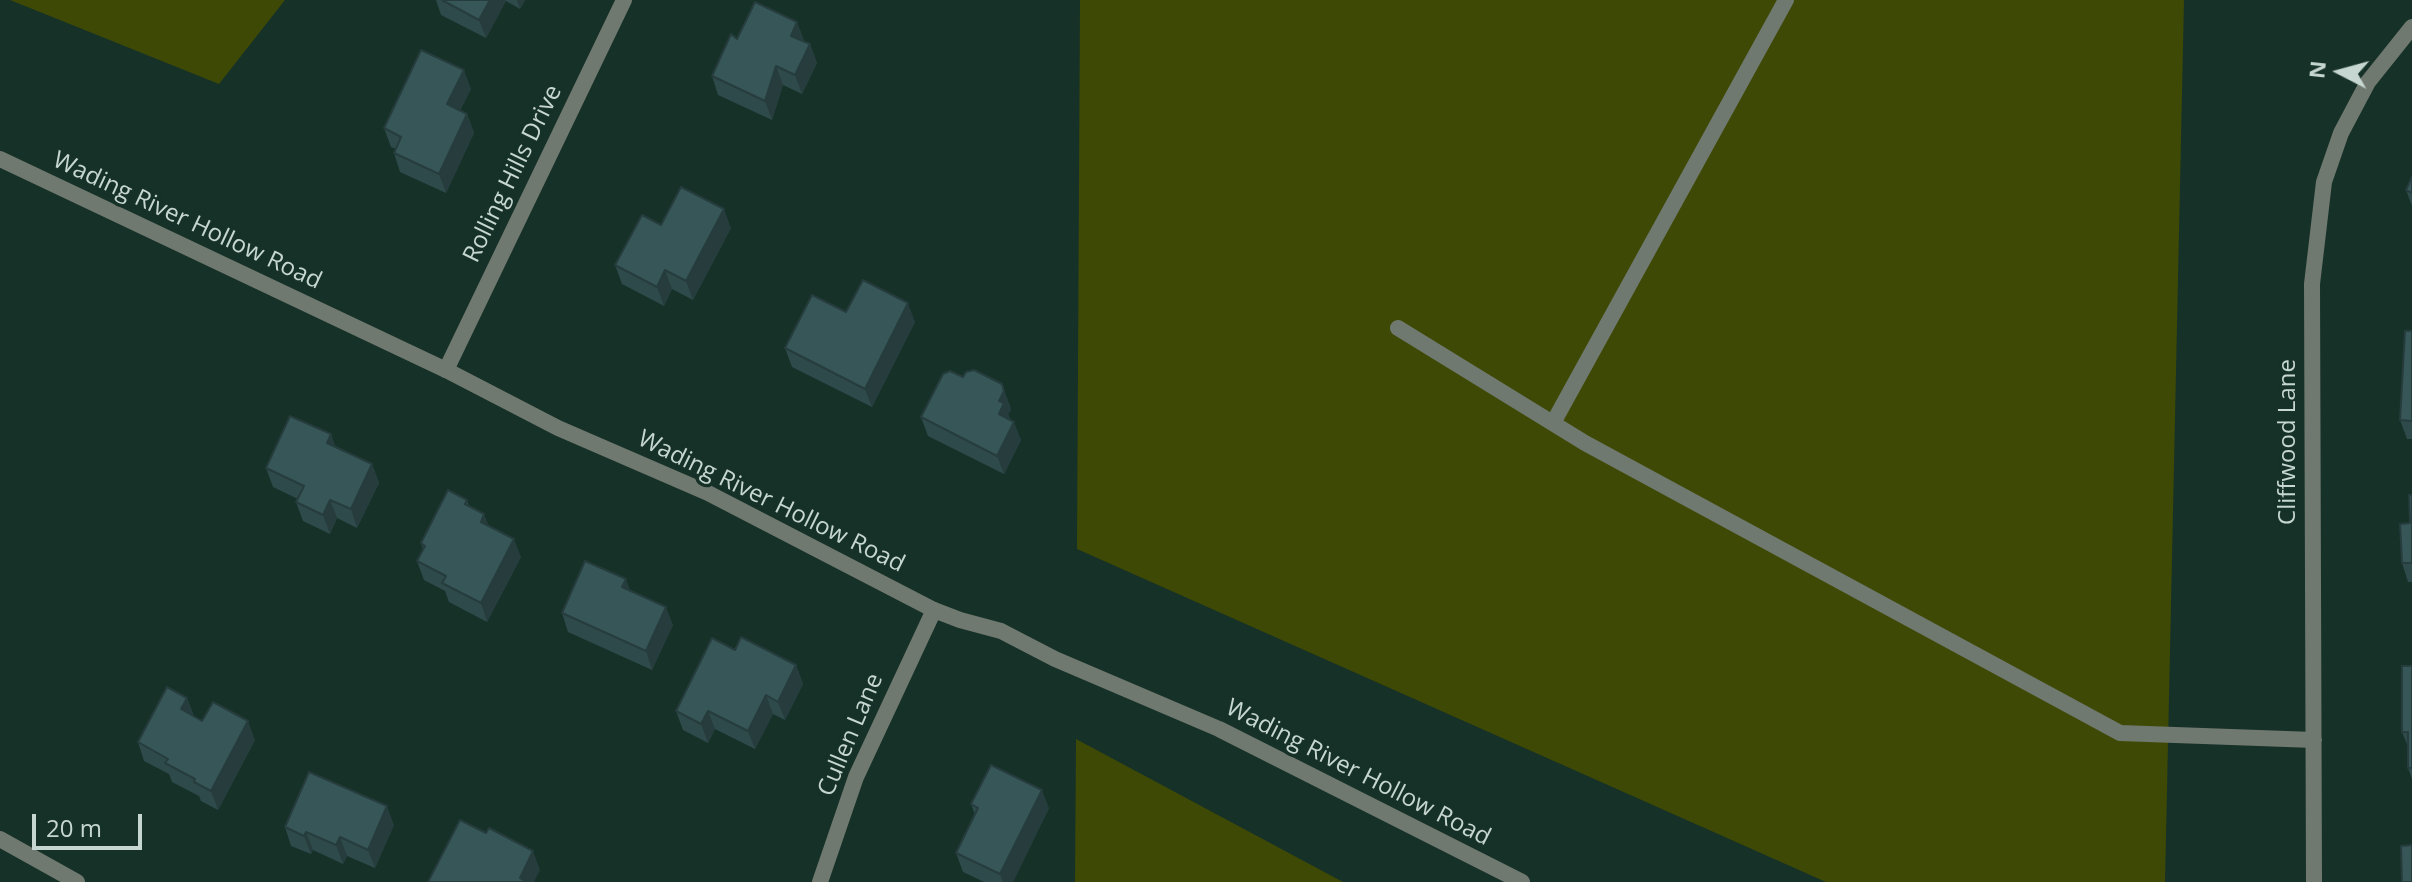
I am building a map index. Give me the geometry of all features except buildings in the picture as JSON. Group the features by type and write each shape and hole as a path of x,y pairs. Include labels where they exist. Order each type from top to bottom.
{"street":[{"name":"Rolling Hills Drive","path":"446,370 624,0"},
{"path":"1553,423 1786,0"},
{"name":"Cliffwood Lane","path":"2314,882 2312,284 2324,182 2341,133 2368,82 2412,27"},
{"name":"Wading River Hollow Road","path":"0,159 446,370 558,428 708,493 934,610 1001,631 1055,659 1219,729 1522,882"},
{"path":"1398,328 1585,443 2120,733 2314,740"},
{"name":"Cullen Lane","path":"820,882 856,777 934,610"},
{"path":"0,839 77,882"}],"green space":[{"path":"10,0 285,0 219,84"},
{"path":"1080,0 2184,0 2165,882 1826,882 1077,549"},
{"path":"1076,739 1343,882 1075,882"}]}
